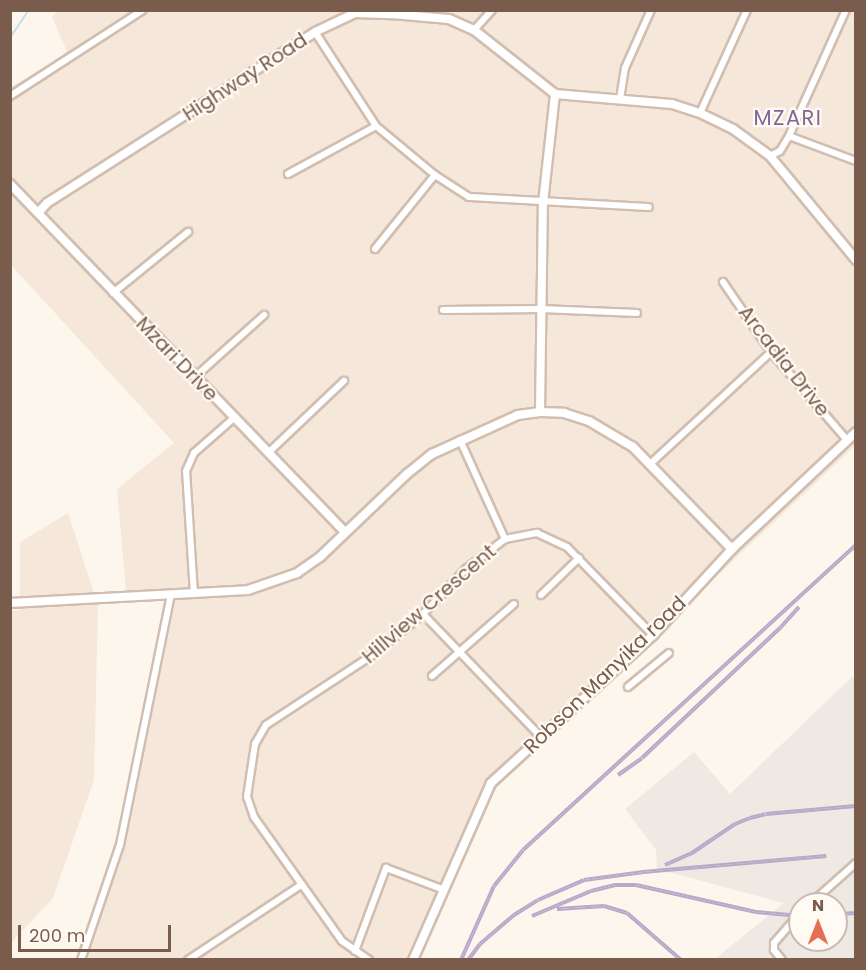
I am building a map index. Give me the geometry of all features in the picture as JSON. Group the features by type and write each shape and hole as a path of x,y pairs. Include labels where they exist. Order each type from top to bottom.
{"street":[{"path":"10,96 144,10"},
{"path":"474,30 492,10"},
{"path":"620,99 625,68 651,10"},
{"path":"700,113 747,10"},
{"path":"771,156 780,152 789,136 846,10"},
{"name":"Highway Road","path":"38,213 47,203 315,32 355,13 392,12 448,19 474,30 555,94"},
{"path":"315,32 376,126 435,175 469,196 649,207"},
{"path":"540,412 543,202 555,94 672,104 700,113 732,129 771,156 855,260"},
{"path":"288,174 376,126"},
{"path":"789,136 855,161"},
{"path":"375,249 435,175"},
{"name":"Mzari Drive","path":"10,184 345,532"},
{"path":"113,293 188,232"},
{"name":"Arcadia Drive","path":"723,282 771,352 846,439"},
{"path":"443,310 541,309 637,313"},
{"path":"195,378 264,315"},
{"path":"649,465 771,352"},
{"path":"268,453 344,381"},
{"path":"10,603 248,590 297,573 320,557 432,454 518,415 540,412 564,413 589,421 633,447 732,549"},
{"path":"194,594 186,471 194,453 234,418"},
{"name":"Robson Manyika road","path":"413,960 442,889 491,783 653,635 732,549 855,432"},
{"path":"460,440 505,539"},
{"name":"Hillview Crescent","path":"369,960 342,941 254,817 247,797 255,744 266,725 377,652 423,614 466,569 505,539 537,533 567,547 653,635"},
{"path":"542,595 579,558"},
{"path":"81,960 120,845 171,595"},
{"path":"432,676 514,603"},
{"path":"423,614 541,737"},
{"path":"628,687 669,653"},
{"path":"823,892 855,863"},
{"path":"355,951 386,868 442,889"},
{"path":"188,960 302,885"},
{"path":"782,960 774,950 774,943 788,927"}],"shaded area":[{"path":"57,11 855,11 855,446 494,785 416,959 86,959 122,855 178,588 126,591 117,489 174,443 11,265 11,87 68,54 52,17"},
{"path":"68,513 98,605 94,780 53,898 11,943 11,611 20,610 20,542"},
{"path":"855,674 855,959 715,959 784,903 657,869 656,850 625,809 694,752 730,794"}],"waterway":[{"path":"10,38 29,10"}],"railway":[{"path":"461,960 494,886 523,850 856,545"},
{"path":"618,775 642,758 781,627 799,607"},
{"path":"665,865 692,853 735,824 750,818 766,814 856,806"},
{"path":"468,960 480,944 514,915 538,900 584,880 643,872 826,856"},
{"path":"532,916 591,891 615,885 636,885 756,912 788,915"},
{"path":"557,909 604,906 627,913 681,960"},
{"path":"848,913 856,913"}],"district":[{"name":"MZARI","path":"788,118"}]}
